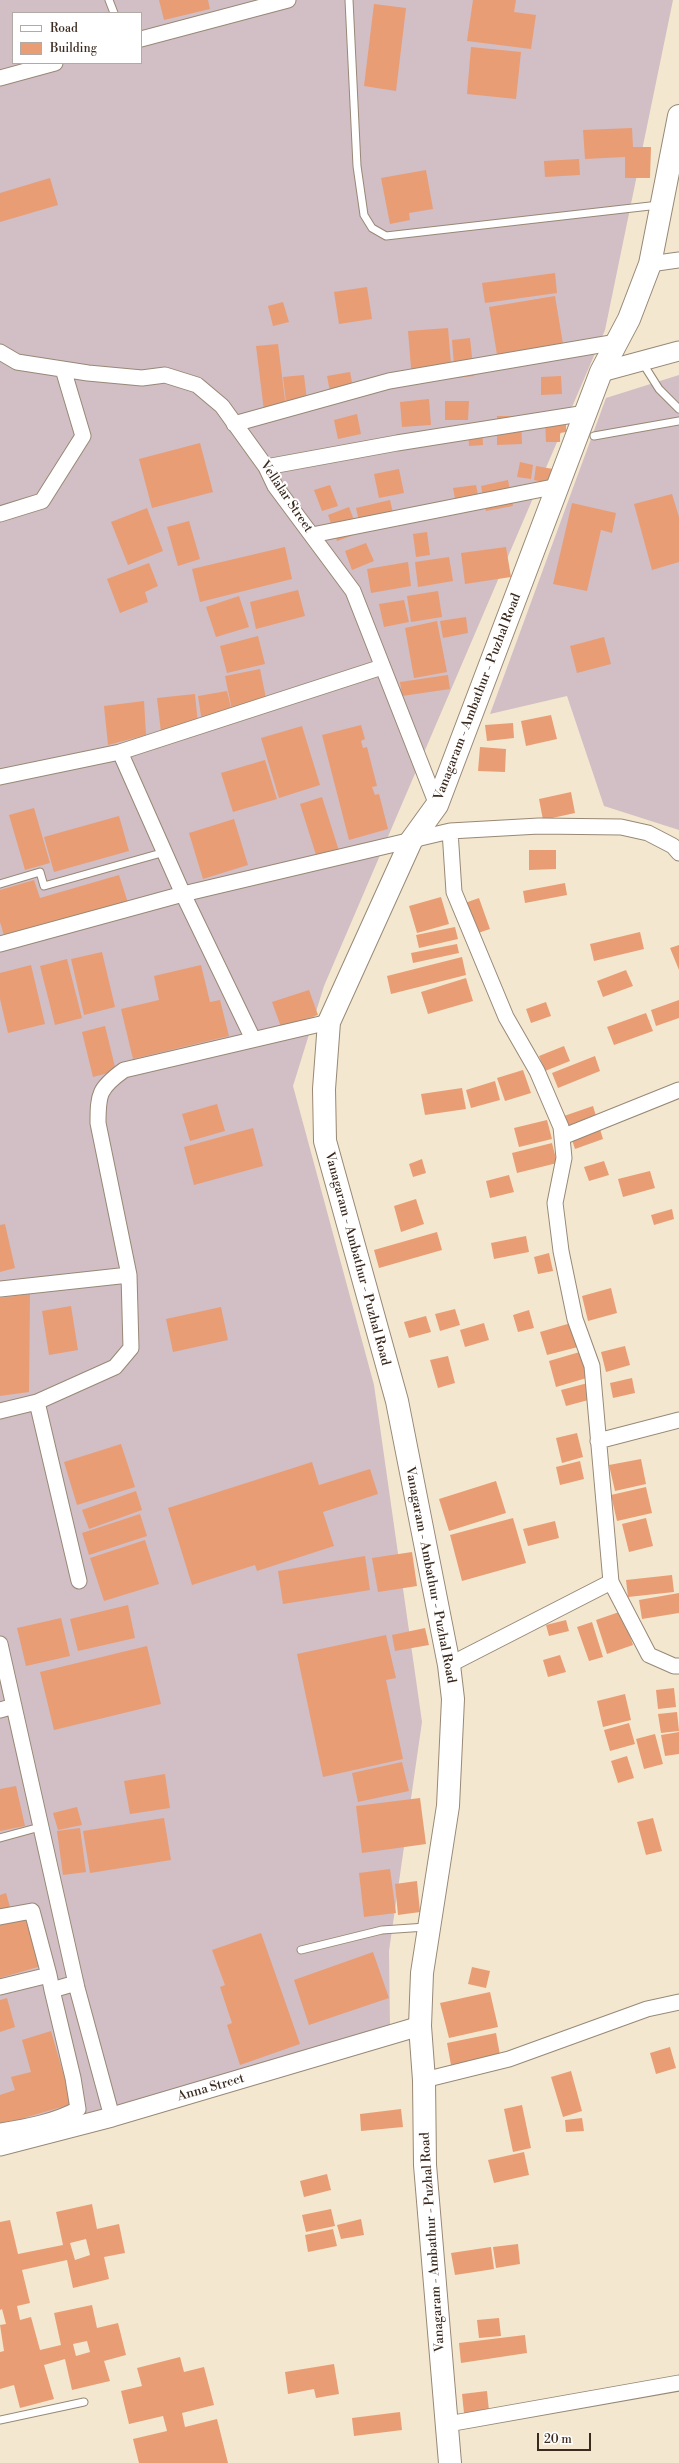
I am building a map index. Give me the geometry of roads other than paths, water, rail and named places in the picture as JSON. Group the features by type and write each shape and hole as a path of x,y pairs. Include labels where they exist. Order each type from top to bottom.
{"main road":[{"name":"Vanagaram - Ambathur - Puzhal Road","path":"450,2463 448,2424 425,2165 424,2080 420,2026 422,1973 448,1806 453,1699 449,1665 397,1401 325,1141 324,1089 329,1022 411,841 437,805 601,372 629,319 650,264 678,125"}],"street":[{"path":"142,39 288,0"},
{"path":"0,78 51,64"},
{"path":"650,264 679,260"},
{"path":"234,424 389,381 617,342"},
{"path":"601,372 679,351"},
{"name":"Vellalar Street","path":"0,352 17,362 62,369 142,378 165,375 196,386 222,406 266,467 275,486 353,591 437,805"},
{"path":"0,514 42,501 83,436 62,369"},
{"path":"266,467 397,443 586,413"},
{"path":"312,535 558,486"},
{"path":"0,777 120,752 382,666"},
{"path":"120,752 183,894 254,1038"},
{"path":"0,944 183,894 450,831 539,826 621,826 648,833 673,846 679,853"},
{"path":"450,831 454,892 506,1016 537,1071 561,1127 564,1158 555,1203 561,1251 575,1319 592,1366 611,1582 649,1655 674,1666 679,1666"},
{"path":"0,1412 37,1402 115,1367 131,1348 129,1275 98,1123 98,1098 110,1080 124,1070 254,1038 329,1022"},
{"path":"562,1137 679,1090"},
{"path":"0,1289 129,1275"},
{"path":"37,1402 79,1581"},
{"path":"598,1441 679,1420"},
{"path":"449,1665 611,1582"},
{"path":"0,1644 7,1708 40,1827 76,1983 112,2117"},
{"path":"0,1917 32,1911 49,1975 73,2078 78,2109 66,2115 21,2128 0,2131"},
{"path":"0,1987 49,1975"},
{"path":"52,1990 76,1983"},
{"path":"424,2080 509,2059 647,2009 679,2002"},
{"name":"Anna Street","path":"0,2146 112,2117 420,2026"},
{"path":"448,2424 679,2383"}],"lane":[{"path":"109,0 114,12"},
{"path":"349,0 357,166 364,215 372,228 386,236 661,205"},
{"path":"642,361 659,389 679,409"},
{"path":"594,436 679,421"},
{"path":"0,884 40,872 44,886 165,852"},
{"path":"0,1838 40,1827"},
{"path":"301,1950 382,1930 429,1927"},
{"path":"0,2420 84,2402"}]}
